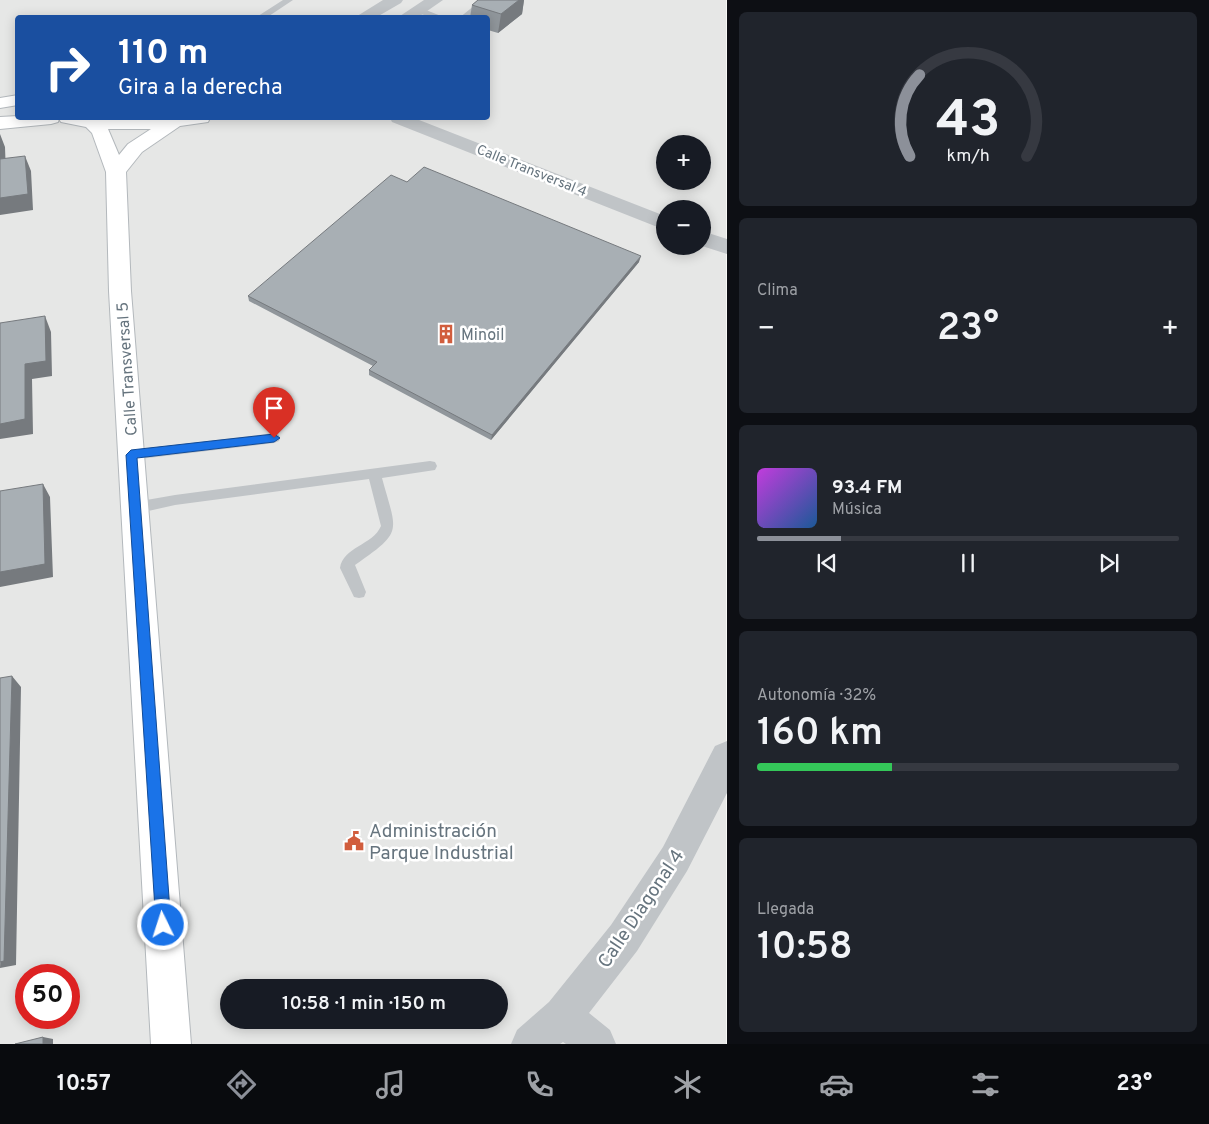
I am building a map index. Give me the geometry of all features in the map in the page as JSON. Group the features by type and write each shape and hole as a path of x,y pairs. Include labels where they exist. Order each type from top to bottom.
{"main road":[{"path":"0,103 15,100"},
{"path":"0,123 31,120"},
{"path":"78,120 93,123 161,124 188,120"},
{"path":"116,172 135,148 175,122"},
{"name":"Calle Transversal 5","path":"93,123 101,132 116,172 120,290 171,1044"}],"street":[{"path":"370,15 395,0"},
{"path":"411,14 435,0"},
{"name":"Calle Transversal 4","path":"404,120 656,219"},
{"path":"711,241 726,247"},
{"name":"Calle Diagonal 4","path":"531,1044 563,1016 624,938 675,859 726,757"},
{"path":"563,1016 596,1044"}],"lane":[{"path":"263,15 288,0"},
{"path":"467,15 484,2 483,0"},
{"path":"131,455 274,438"},
{"path":"135,508 175,500 430,466"},
{"path":"359,592 347,568 348,562 377,542 384,535 388,526 374,473"}],"shaded area":[{"path":"0,0 726,0 726,1044 0,1044"}],"building":[{"path":"478,0 519,0 501,14 472,5"},
{"path":"25,156 28,194 0,198 0,159"},
{"name":"Minoil","path":"424,167 641,256 492,435 369,370 377,362 248,296 391,175 407,182"},
{"path":"45,316 46,361 25,364 25,419 0,424 0,323"},
{"path":"43,484 45,564 0,572 0,491"},
{"path":"12,676 4,961 0,962 0,678"},
{"path":"43,1037 43,1044 15,1044"}],"place":[{"name":"Minoil","path":"446,334"},
{"name":"Administración Parque Industrial","path":"354,841"}],"route":[{"path":"163,925 131,455 274,438"}]}
